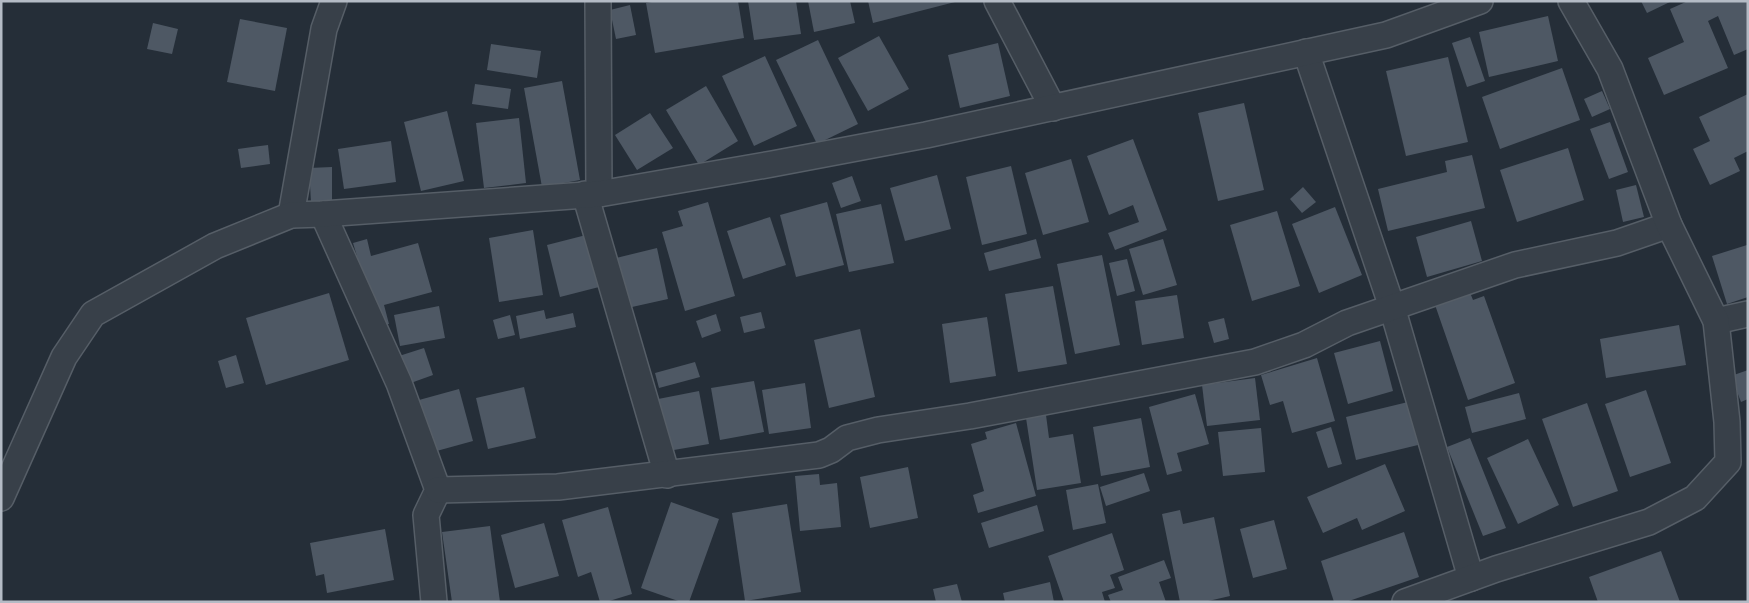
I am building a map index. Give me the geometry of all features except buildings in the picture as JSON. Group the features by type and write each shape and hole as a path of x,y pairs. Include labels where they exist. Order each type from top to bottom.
{"street":[{"path":"291,215 324,29 334,1"},
{"path":"598,1 592,194 667,475"},
{"path":"997,1 1053,108"},
{"path":"1,498 64,357 93,314 215,246 291,215 592,194 917,137 1386,35 1480,1"},
{"path":"1405,602 1549,552 1649,522 1695,498 1728,462 1727,422 1716,321 1669,225 1610,69 1571,1"},
{"path":"1306,52 1392,307 1471,578"},
{"path":"323,214 399,383 438,490 426,515 434,602"},
{"path":"438,490 558,487 819,455 831,450 848,438 878,430 970,416 1255,362 1304,345 1347,323 1515,265 1617,243 1669,225"},
{"path":"1716,321 1748,314"}]}
